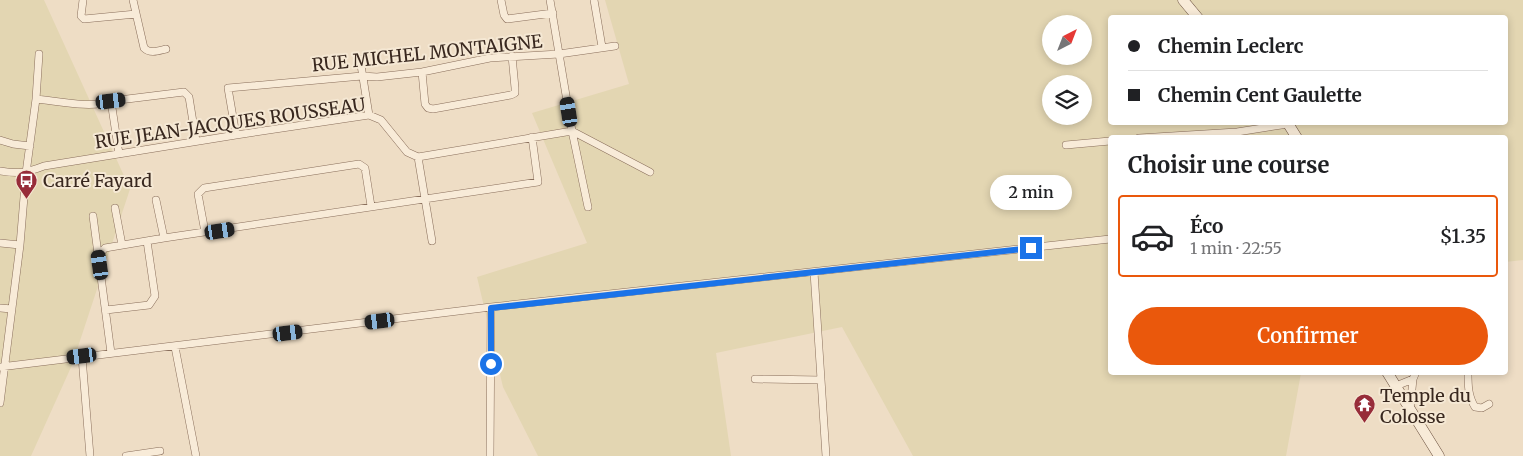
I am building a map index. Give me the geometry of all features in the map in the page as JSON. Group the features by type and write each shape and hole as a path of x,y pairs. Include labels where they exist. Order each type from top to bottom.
{"main road":[{"path":"1183,0 1196,15"},
{"path":"1389,375 1440,456"}],"street":[{"path":"83,0 81,16 84,19 136,14"},
{"path":"133,0 144,48 152,52 166,50"},
{"path":"501,0 504,15 507,19 552,13"},
{"path":"550,0 572,131 588,207"},
{"path":"594,0 602,48"},
{"name":"RUE MICHEL MONTAIGNE","path":"236,135 228,88 362,76 378,77 422,72 490,58 559,54 616,46"},
{"path":"0,403 3,366 20,246 39,54"},
{"path":"422,72 425,104 428,108 432,109 511,95 515,93 512,56"},
{"path":"360,59 369,115"},
{"path":"36,99 104,104 111,101 184,92 189,97 196,141"},
{"path":"111,101 118,154"},
{"name":"RUE JEAN-JACQUES ROUSSEAU","path":"26,173 44,166 369,115 381,120 407,152 418,156"},
{"path":"1188,135 1237,132 1277,125"},
{"path":"432,241 418,156 572,131 650,172"},
{"path":"99,255 105,248 164,238 538,182 532,137"},
{"path":"0,140 30,146"},
{"path":"1066,145 1108,141"},
{"path":"205,232 198,194 204,188 359,164 365,168 370,206"},
{"path":"0,171 18,174 26,173"},
{"path":"156,200 164,238"},
{"path":"115,208 122,246"},
{"path":"93,216 111,353"},
{"path":"3,366 491,308 1108,239"},
{"path":"106,310 148,305 156,296 147,241"},
{"path":"0,243 20,246"},
{"path":"814,272 826,456"},
{"path":"0,308 12,309"},
{"path":"490,456 491,308"},
{"path":"175,346 196,456"},
{"path":"82,356 90,456"},
{"path":"1468,375 1468,390 1475,407 1482,408 1489,404"},
{"path":"1396,386 1414,376"},
{"path":"1410,410 1414,376"},
{"path":"755,380 821,380"},
{"path":"126,456 160,451"}],"shaded area":[{"path":"0,0 44,0 130,189 72,365 31,456 0,456"},
{"path":"605,0 1523,0 1523,260 1508,262 1508,135 1108,135 1108,375 1301,375 1286,456 913,456 842,327 716,353 731,456 538,456 503,387 477,277 587,243 532,113 629,84"}],"place":[{"name":"Carré Fayard","path":"27,199"},
{"name":"Temple du Colosse","path":"1364,424"}],"route":[{"path":"491,364 491,308 1031,248"}]}
